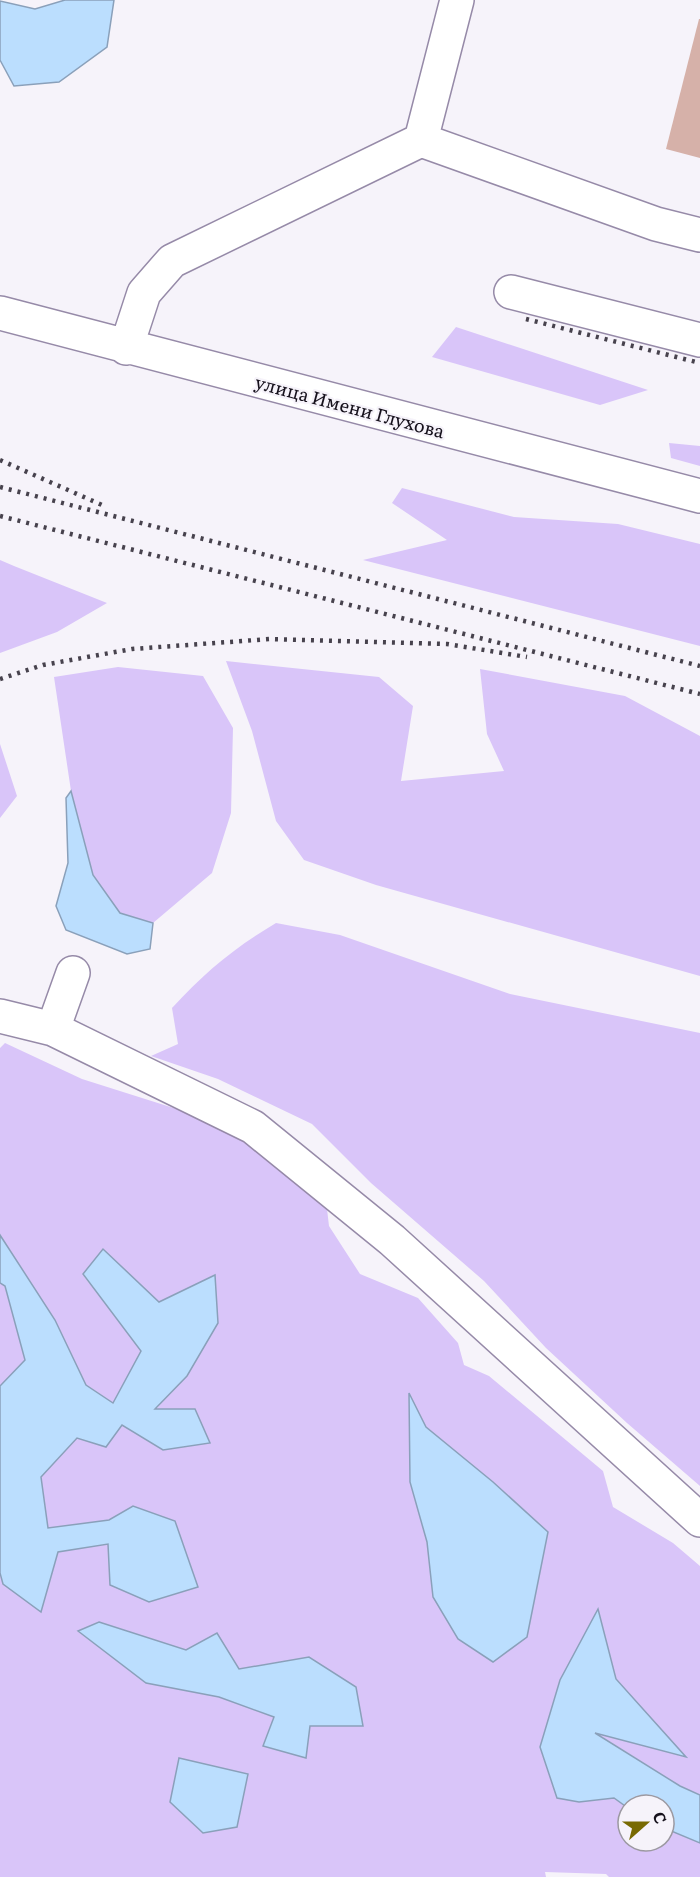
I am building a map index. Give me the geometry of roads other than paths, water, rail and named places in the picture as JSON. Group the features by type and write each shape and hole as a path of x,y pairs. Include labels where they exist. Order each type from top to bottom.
{"street":[{"path":"421,140 457,0"},
{"path":"126,348 144,293 172,261 421,140 656,224 700,234"},
{"path":"511,292 700,340"},
{"name":"улица Имени Глухова","path":"0,314 700,496"},
{"path":"53,1029 73,973"},
{"path":"0,1016 53,1029 253,1127 392,1240 700,1520"}],"water":[{"path":"65,0 114,0 107,47 59,82 14,86 0,60 0,1 35,9"},
{"path":"71,791 93,875 120,913 153,923 150,949 127,954 66,930 56,906 68,863 66,798"},
{"path":"0,1235 55,1320 86,1385 113,1403 141,1351 83,1274 103,1249 159,1302 215,1275 218,1323 187,1376 155,1409 195,1409 210,1443 163,1450 122,1425 106,1447 77,1438 41,1477 48,1528 109,1520 133,1506 175,1521 198,1587 149,1602 110,1585 108,1544 58,1552 41,1612 3,1584 0,1573 0,1386 25,1360 5,1286 0,1283"},
{"path":"409,1393 426,1427 493,1482 548,1532 527,1637 493,1662 458,1639 433,1597 427,1542 410,1482"},
{"path":"598,1609 616,1679 686,1757 595,1733 680,1786 700,1795 700,1843 676,1833 676,1793 616,1793 616,1799 579,1802 557,1798 540,1747 560,1680"},
{"path":"99,1622 186,1650 217,1633 239,1669 309,1657 356,1687 363,1726 310,1726 306,1758 263,1746 274,1717 219,1697 146,1683 78,1631"},
{"path":"179,1758 248,1774 237,1827 203,1833 170,1802"}],"railway":[{"path":"526,319 700,363"},
{"path":"0,460 102,505"},
{"path":"0,487 700,666"},
{"path":"0,516 700,694"},
{"path":"0,679 43,665 132,649 270,639 447,644 527,657"}]}
